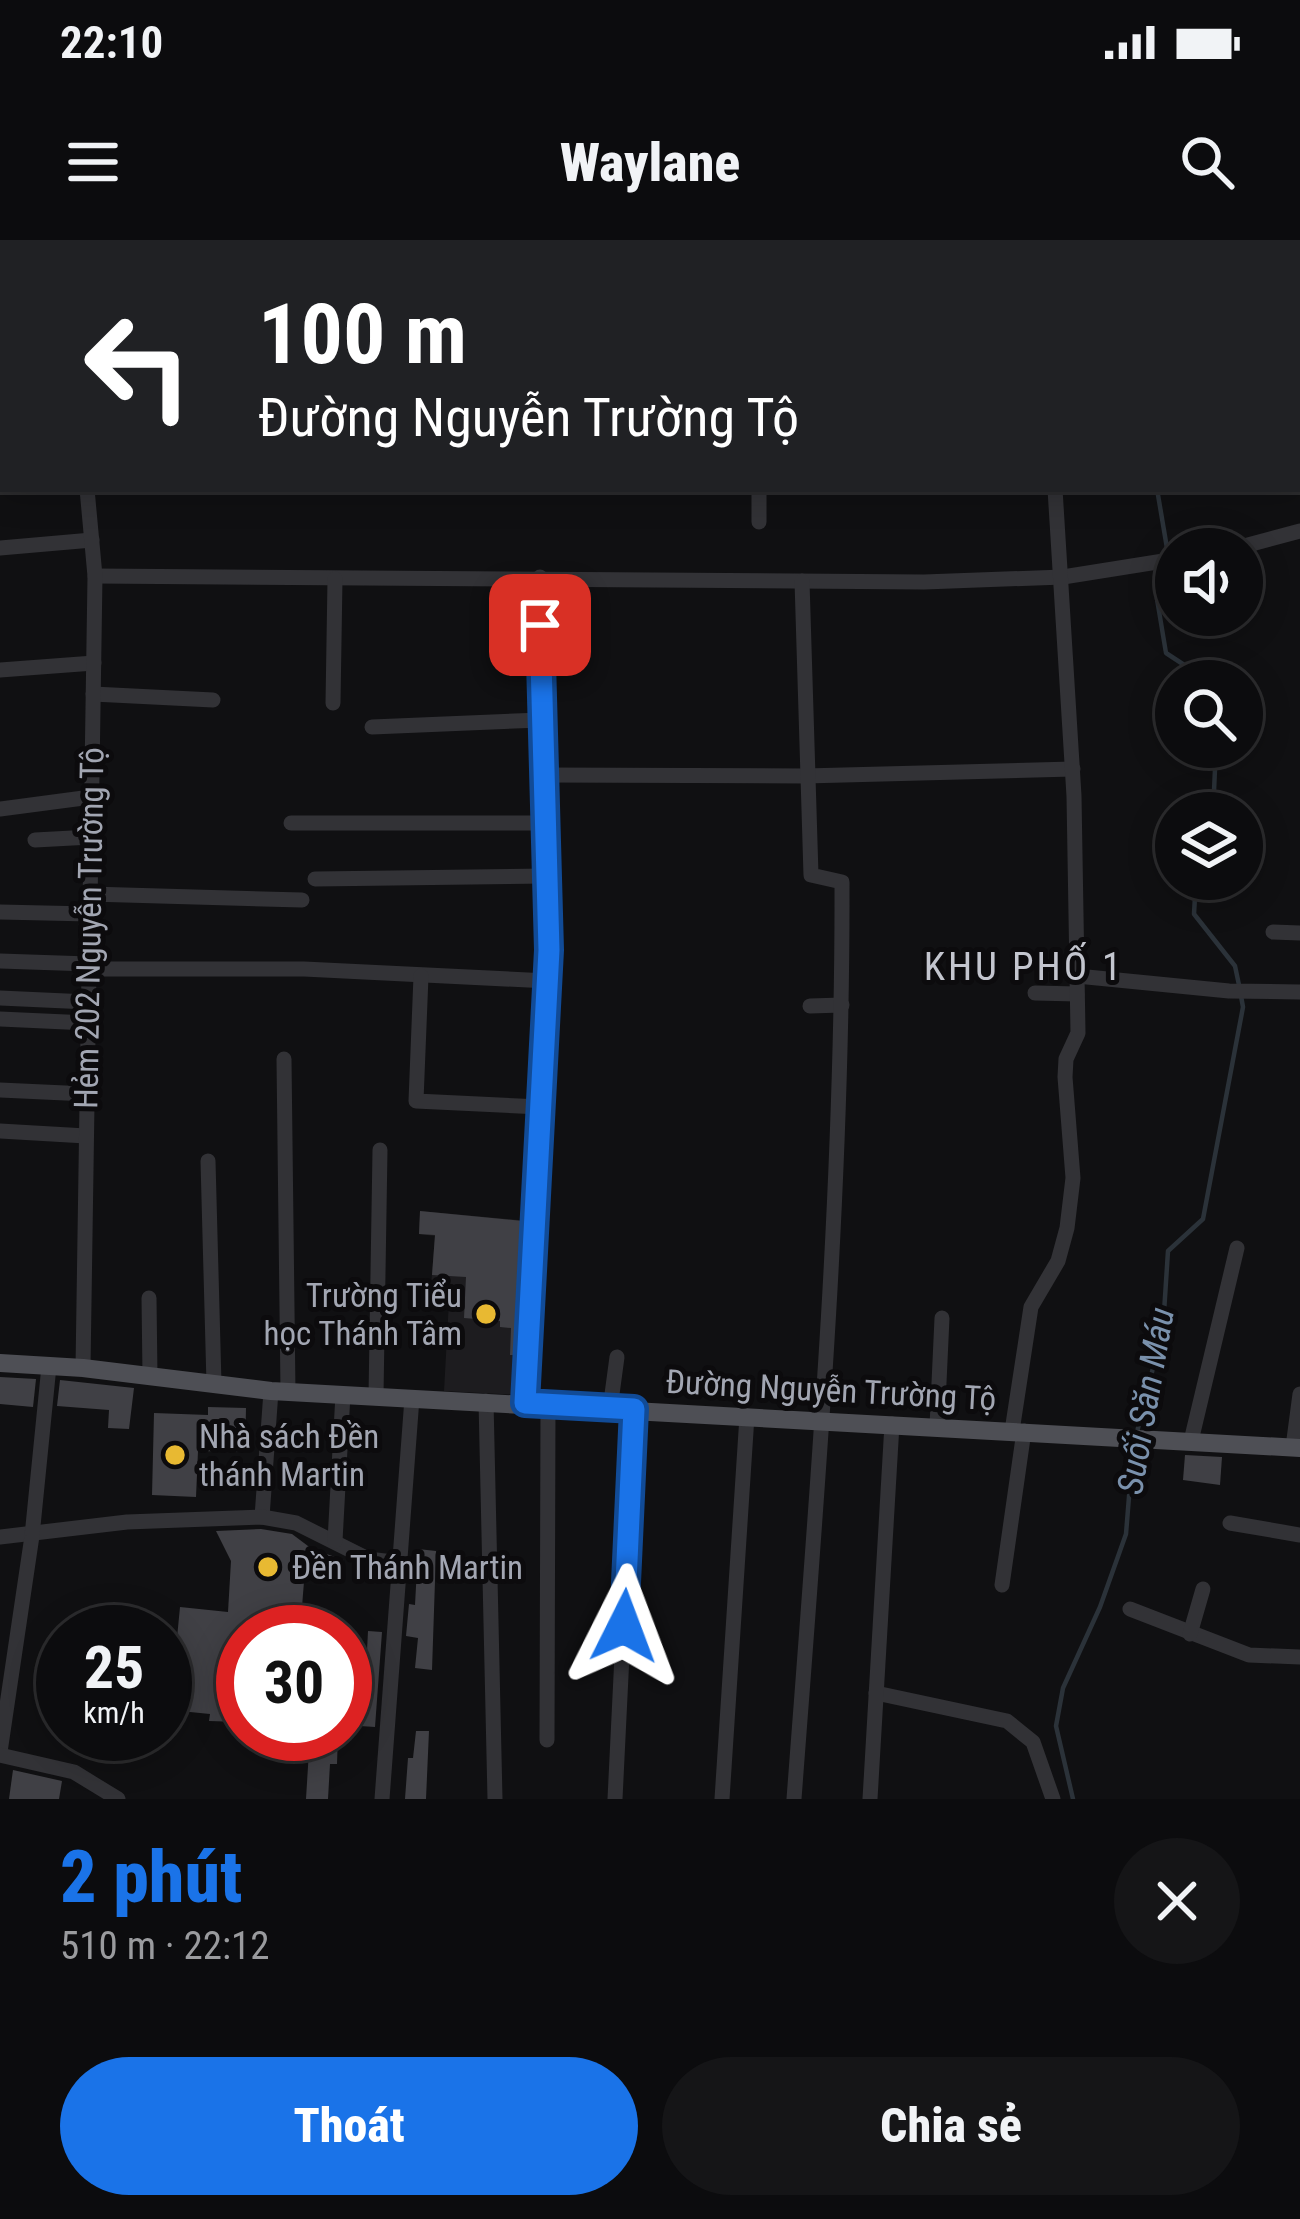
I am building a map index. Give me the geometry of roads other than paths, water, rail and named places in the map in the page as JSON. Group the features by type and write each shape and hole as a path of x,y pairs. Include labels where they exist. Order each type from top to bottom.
{"main road":[{"name":"Đường Nguyễn Trường Tộ","path":"0,1363 280,1391 1296,1448"}],"street":[{"name":"Hẻm 202 Nguyễn Trường Tộ","path":"82,1368 95,576 87,492"},
{"path":"758,522 759,492"},
{"path":"1002,1585 1030,1314 1058,1261 1071,1204 1072,1143 1065,1076 1066,1059 1078,1033 1078,994 1072,769 1055,492"},
{"path":"1263,541 1300,531"},
{"path":"0,548 92,540"},
{"path":"95,576 1063,578 1155,563"},
{"path":"525,1403 548,981 540,577"},
{"path":"333,703 335,579"},
{"path":"794,1799 832,1290 842,1005 842,882 811,875 802,581"},
{"path":"0,670 94,664"},
{"path":"93,694 213,700"},
{"path":"372,727 541,720"},
{"path":"543,775 806,776 1072,769"},
{"path":"0,809 92,797"},
{"path":"291,824 544,823"},
{"path":"34,840 91,836"},
{"path":"315,879 546,876"},
{"path":"90,894 302,900"},
{"path":"0,912 90,914"},
{"path":"1273,932 1300,933"},
{"path":"0,961 548,981"},
{"path":"421,976 416,1101 540,1107"},
{"path":"1077,976 1228,991 1300,992"},
{"path":"1034,993 1078,994"},
{"path":"0,998 88,1002"},
{"path":"810,1006 842,1005"},
{"path":"0,1019 88,1023"},
{"path":"262,1517 280,1391 284,1059"},
{"path":"0,1090 87,1094"},
{"path":"0,1131 86,1136"},
{"path":"376,1396 380,1150"},
{"path":"208,1161 214,1384"},
{"path":"1191,1441 1237,1248"},
{"path":"149,1298 150,1376"},
{"path":"937,1426 942,1318"},
{"path":"610,1409 617,1357"},
{"path":"50,1366 32,1536 0,1754 74,1772 118,1799"},
{"path":"335,1541 343,1394"},
{"path":"1296,1448 1300,1394"},
{"path":"382,1799 412,1398"},
{"path":"486,1401 495,1799"},
{"path":"547,1740 548,1405"},
{"path":"615,1799 634,1409"},
{"path":"722,1799 747,1416"},
{"path":"869,1799 892,1424"},
{"path":"0,1537 127,1522 262,1517 296,1523 368,1559 401,1563"},
{"path":"1230,1523 1300,1534"},
{"path":"1190,1634 1203,1589"},
{"path":"1130,1609 1249,1655 1300,1657"},
{"path":"876,1693 1007,1721 1033,1742 1053,1799"}],"waterway":[{"name":"Suối Săn Máu","path":"1158,492 1164,528"},
{"name":"Suối Săn Máu","path":"1163,636 1166,653 1177,660"},
{"name":"Suối Săn Máu","path":"1214,768 1214,792"},
{"name":"Suối Săn Máu","path":"1195,900 1194,914 1235,966 1239,985"},
{"name":"Suối Săn Máu","path":"1136,1436 1163,1328 1168,1251 1203,1219 1243,1007 1241,996"},
{"name":"Suối Săn Máu","path":"1073,1799 1056,1726 1063,1688 1126,1534 1133,1447"}],"place":[{"name":"Trường Tiểu học Thánh Tâm","path":"486,1314"},
{"name":"Nhà sách Đền thánh Martin","path":"175,1455"},
{"name":"Đền Thánh Martin","path":"268,1567"}],"district":[{"name":"KHU PHỐ 1","path":"1024,967"}]}
